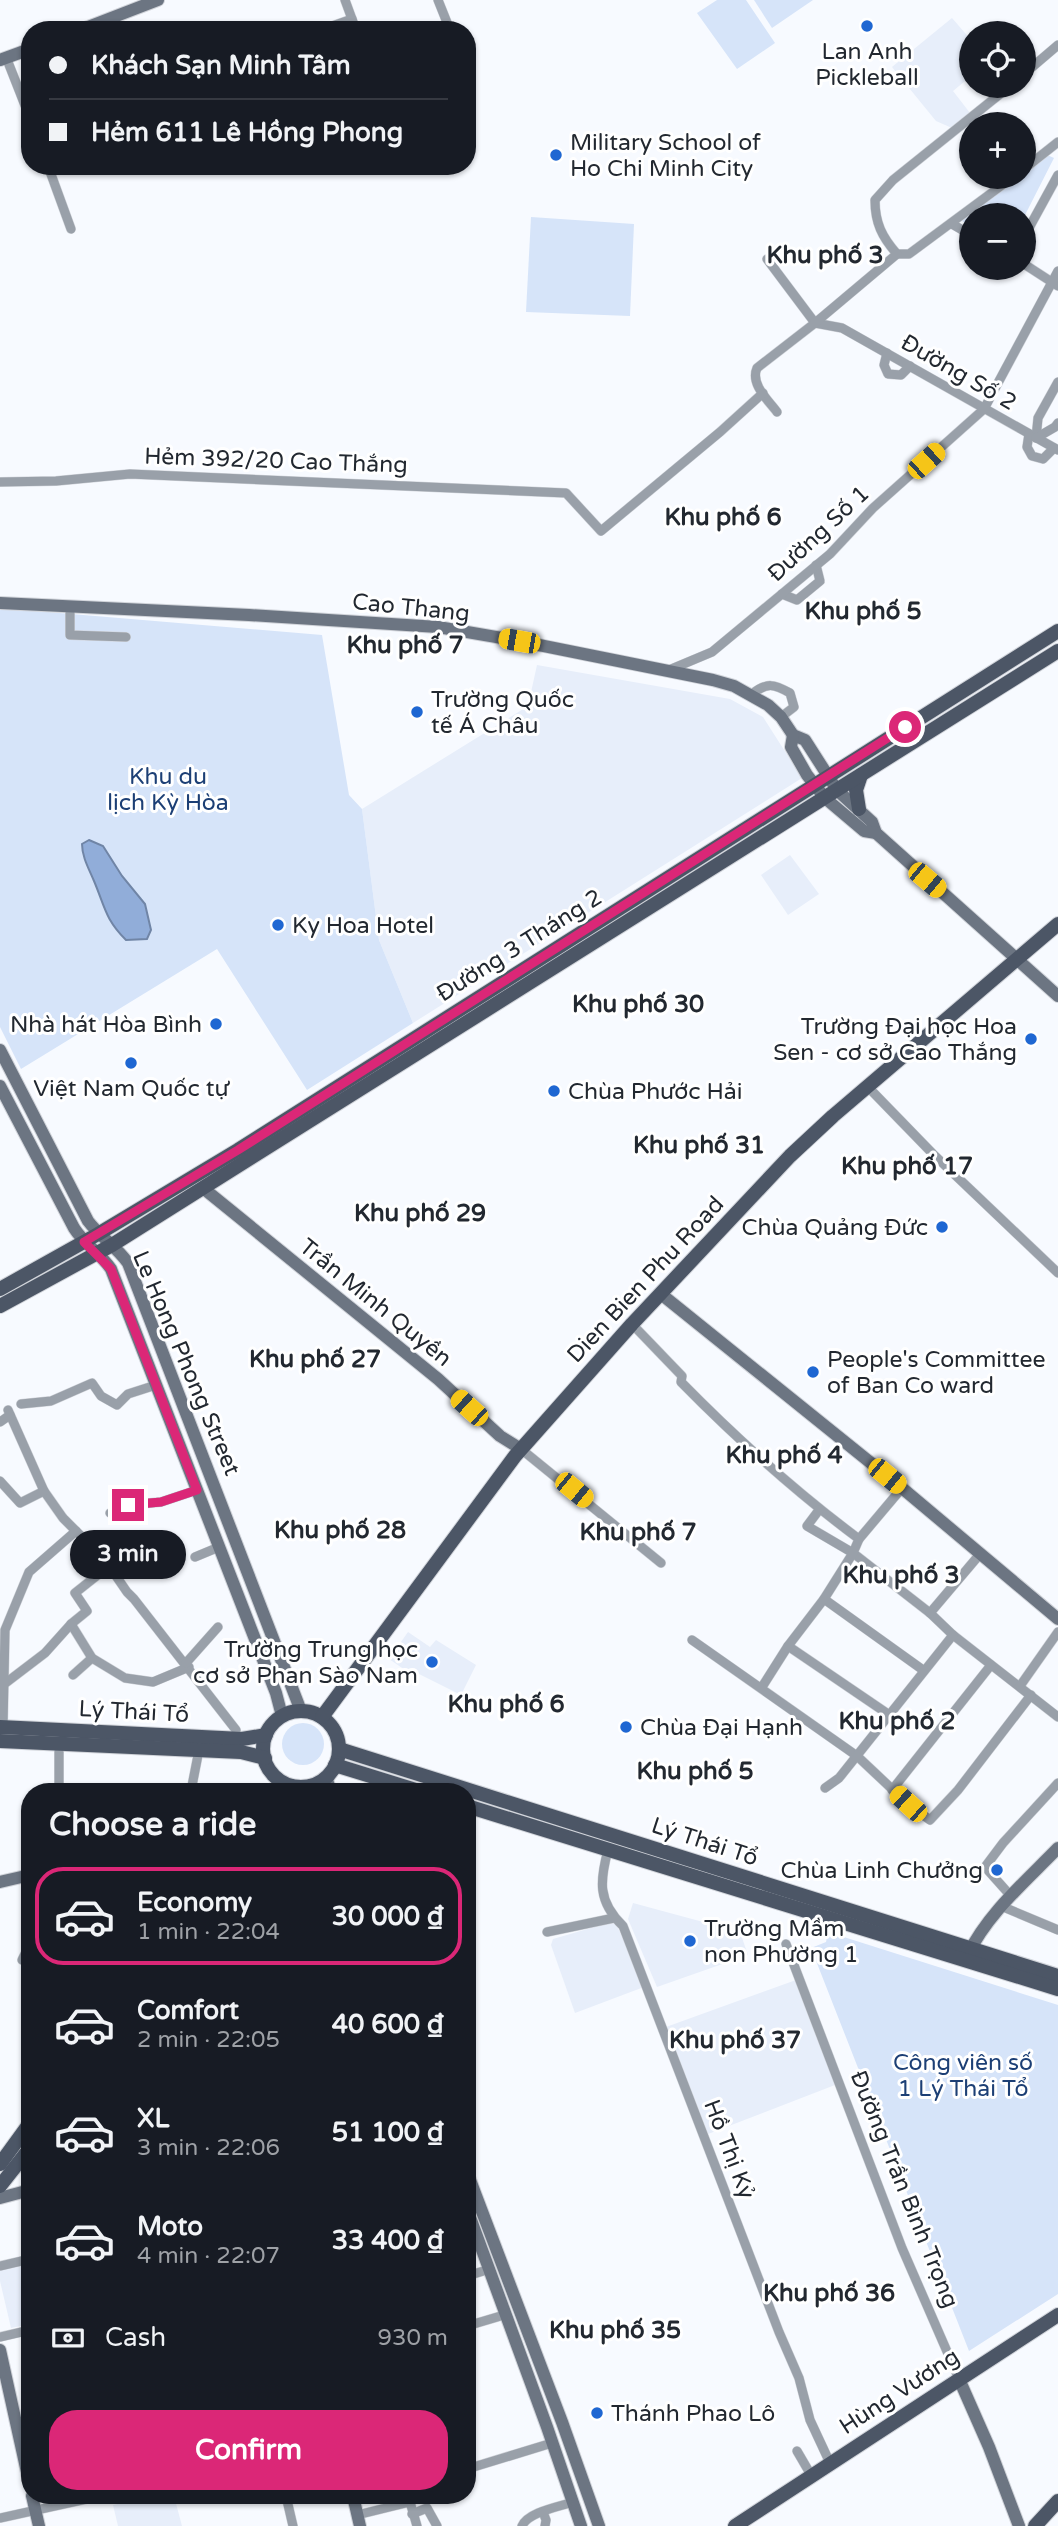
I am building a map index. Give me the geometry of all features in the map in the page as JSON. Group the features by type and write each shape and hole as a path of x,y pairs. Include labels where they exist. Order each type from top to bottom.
{"main road":[{"name":"Đường 3 Tháng 2","path":"0,1289 98,1234 383,1059 1058,631"},
{"name":"Đường 3 Tháng 2","path":"97,1254 1058,651"},
{"path":"859,809 856,790 861,775"},
{"name":"Dien Bien Phu Road","path":"323,1717 521,1449 632,1324 790,1156 1058,924"},
{"path":"0,1306 97,1254"},
{"path":"278,1783 265,1758 266,1735 282,1716 300,1711 323,1717 335,1731 339,1749 331,1771 316,1783"},
{"name":"Lý Thái Tổ","path":"1,1732 236,1738 266,1735"},
{"name":"Lý Thái Tổ","path":"1,1732 59,1744 242,1752 265,1758"},
{"name":"Lý Thái Tổ","path":"339,1749 438,1783"},
{"path":"331,1771 383,1783"},
{"name":"Lý Thái Tổ","path":"476,1796 610,1842 973,1955 1058,1976"},
{"name":"Lý Thái Tổ","path":"476,1808 610,1842"},
{"name":"Lý Thái Tổ","path":"973,1955 1058,1989"},
{"path":"0,2164 21,2135"},
{"path":"0,2186 21,2160"},
{"name":"Hùng Vương","path":"735,2526 1058,2315"},
{"path":"1035,2526 1058,2501"}],"street":[{"path":"103,21 158,0"},
{"path":"345,0 352,19 346,21"},
{"path":"438,0 446,21"},
{"path":"1036,64 1058,45"},
{"path":"21,51 3,58 21,98"},
{"path":"897,254 883,237 877,222 875,200 893,180 995,98"},
{"path":"1036,159 1058,142"},
{"path":"51,175 71,229"},
{"path":"1036,215 1058,175"},
{"path":"777,412 754,375 757,368 816,323 897,254 909,254 997,189"},
{"path":"952,224 959,228"},
{"path":"766,258 816,323"},
{"path":"985,409 1055,284 1058,271"},
{"path":"1036,272 1055,284"},
{"path":"834,307 842,328"},
{"name":"Đường Số 2","path":"816,323 842,328 1056,449"},
{"path":"887,354 884,365 888,374 901,375 910,366"},
{"path":"1056,449 1043,459 1032,456 1027,447 1038,418 1058,382"},
{"name":"Hẻm 392/20 Cao Thắng","path":"0,482 56,481 130,474 566,493 601,531 763,393"},
{"name":"Đường Số 1","path":"668,670 712,652 816,565 873,508 985,409"},
{"path":"1033,436 1055,427 1058,423"},
{"path":"782,594 797,600 820,581 816,565"},
{"name":"Cao Thang","path":"0,603 438,627 668,670 723,683 752,694 768,705 781,717 793,735 805,740 828,776 831,794 864,831 876,833"},
{"path":"70,607 70,635 126,637"},
{"path":"752,694 762,686 778,686 790,693 794,707 781,717"},
{"name":"Cao Thang","path":"793,735 791,747 814,784 859,809 872,822 876,833 1058,996"},
{"name":"Le Hong Phong Street","path":"0,1050 88,1221 128,1263 300,1711"},
{"name":"Le Hong Phong Street","path":"0,1086 74,1228 111,1269 276,1693 282,1716"},
{"path":"867,1087 1058,1273"},
{"name":"Trần Minh Quyền","path":"203,1188 426,1370 500,1436 521,1449"},
{"path":"661,1294 902,1488 1058,1619"},
{"path":"632,1324 666,1357 682,1376 681,1382 713,1415 819,1510 859,1539"},
{"path":"21,1404 51,1401 92,1383 102,1396 117,1405 128,1394 156,1385"},
{"path":"0,1422 9,1413 44,1491 64,1518 107,1563 127,1592 187,1665 236,1730 236,1738"},
{"path":"521,1449 661,1563"},
{"path":"0,1481 20,1503 44,1491"},
{"path":"762,1687 788,1646 824,1599 859,1539 902,1488"},
{"path":"110,1513 128,1505 161,1502 197,1490"},
{"path":"819,1510 807,1526 853,1553 1058,1717"},
{"path":"1,1732 5,1630 29,1572 76,1531"},
{"path":"4,1685 45,1653 71,1624 87,1611 75,1593 107,1563 129,1547 133,1552 158,1546"},
{"path":"195,1557 219,1547"},
{"path":"930,1613 980,1554"},
{"path":"824,1599 923,1670"},
{"path":"71,1624 93,1658 125,1678 153,1682 187,1665 218,1627"},
{"path":"1020,1686 1058,1632"},
{"path":"825,1788 839,1778 953,1635"},
{"path":"692,1640 857,1756 892,1790 930,1819 958,1790 1031,1695"},
{"path":"788,1646 888,1714"},
{"path":"73,1675 93,1658"},
{"path":"892,1790 991,1665"},
{"path":"59,1744 59,1783"},
{"path":"193,1783 200,1750"},
{"path":"331,1771 331,1783"},
{"path":"1010,1895 985,1867 1003,1843 1058,1783"},
{"name":"Hồ Thị Kỷ","path":"610,1842 600,1885 614,1918 623,1926 799,2378 810,2420 830,2463"},
{"path":"973,1955 1001,1906 1058,1848"},
{"path":"0,1882 21,1880"},
{"path":"1001,1906 1058,1930"},
{"path":"547,1932 614,1918"},
{"name":"Đường Trần Bình Trọng","path":"786,1944 902,2248 989,2447 1019,2526"},
{"path":"0,2198 21,2192"},
{"path":"476,2196 553,2398 598,2526"},
{"path":"476,2232 581,2526"},
{"path":"0,2266 21,2261"},
{"path":"476,2273 490,2269"},
{"path":"476,2323 504,2315"},
{"path":"0,2337 21,2332"},
{"path":"1,2358 21,2446"},
{"path":"476,2466 552,2443"},
{"path":"797,2451 811,2475"},
{"path":"522,2526 524,2521 543,2512 573,2502"},
{"path":"34,2504 39,2526"},
{"path":"0,2518 63,2504"},
{"path":"288,2504 293,2526"},
{"path":"359,2520 399,2504"},
{"path":"412,2504 416,2526"},
{"path":"412,2514 427,2508 437,2526"},
{"path":"543,2512 545,2526"}],"shaded area":[{"path":"952,18 959,26 959,86 953,91 969,112 959,112 959,122 952,128 936,121 892,67"},
{"path":"537,665 730,699 763,717 802,778 413,1023 379,940 362,809 528,706"},
{"path":"790,855 819,894 788,915 761,875"},
{"name":"Trường Trung học cơ sở Phan Sào Nam","path":"408,1632 430,1647 436,1640 476,1665 461,1695 413,1671 411,1674 389,1659"},
{"name":"Trường Mầm non Phường 1","path":"633,1903 740,1932 748,1955 657,1987 628,1919"},
{"path":"615,1921 644,1987 575,2013 551,1945 553,1939"},
{"path":"796,1980 835,2085 708,2134 666,2027"},
{"path":"21,2263 21,2326 11,2328 0,2281 0,2268"},
{"path":"176,2504 182,2526 118,2526 113,2505"}],"green space":[{"path":"717,0 746,0 775,43 737,69 697,13"},
{"path":"754,0 813,0 772,28"},
{"path":"1045,154 1054,158 1031,203 984,203 1002,189 1036,189 1036,161"},
{"path":"531,217 634,224 630,316 526,312"},
{"name":"Khu du lịch Kỳ Hòa","path":"0,608 322,635 349,795 362,809 379,940 413,1023 307,1090 217,949 21,1069 0,1027"},
{"path":"303,1723 318,1729 324,1744 318,1759 303,1765 288,1759 282,1744 288,1729"},
{"name":"Công viên số 1 Lý Thái Tổ","path":"828,1932 1058,2005 1058,2294 969,2351 811,1948 826,1942"}],"water":[{"path":"89,840 103,846 122,876 145,904 151,930 147,939 126,940 110,919 83,854 82,844"}],"place":[{"name":"Lan Anh Pickleball","path":"867,26"},
{"name":"Military School of Ho Chi Minh City","path":"556,155"},
{"name":"Trường Quốc tế Á Châu","path":"417,712"},
{"name":"Ky Hoa Hotel","path":"278,925"},
{"name":"Nhà hát Hòa Bình","path":"216,1024"},
{"name":"Trường Đại học Hoa Sen - cơ sở Cao Thắng","path":"1031,1039"},
{"name":"Việt Nam Quốc tự","path":"131,1063"},
{"name":"Chùa Phước Hải","path":"554,1091"},
{"name":"Chùa Quảng Đức","path":"942,1227"},
{"name":"People's Committee of Ban Co ward","path":"813,1372"},
{"name":"Trường Trung học cơ sở Phan Sào Nam","path":"432,1662"},
{"name":"Chùa Đại Hạnh","path":"626,1727"},
{"name":"Chùa Linh Chưởng","path":"997,1870"},
{"name":"Trường Mầm non Phường 1","path":"690,1941"},
{"name":"Thánh Phao Lô","path":"597,2413"}],"district":[{"name":"Khu phố 3","path":"825,255"},
{"name":"Khu phố 6","path":"723,517"},
{"name":"Khu phố 5","path":"863,611"},
{"name":"Khu phố 7","path":"405,645"},
{"name":"Khu phố 30","path":"638,1004"},
{"name":"Khu phố 31","path":"699,1145"},
{"name":"Khu phố 17","path":"907,1166"},
{"name":"Khu phố 29","path":"420,1213"},
{"name":"Khu phố 27","path":"315,1359"},
{"name":"Khu phố 4","path":"784,1455"},
{"name":"Khu phố 28","path":"340,1530"},
{"name":"Khu phố 7","path":"638,1532"},
{"name":"Khu phố 3","path":"901,1575"},
{"name":"Khu phố 6","path":"506,1704"},
{"name":"Khu phố 2","path":"897,1721"},
{"name":"Khu phố 5","path":"695,1771"},
{"name":"Khu phố 37","path":"735,2040"},
{"name":"Khu phố 36","path":"829,2293"},
{"name":"Khu phố 35","path":"615,2330"}],"route":[{"path":"128,1505 161,1502 197,1490 111,1269 106,1261 84,1242 238,1150 905,727"}]}
